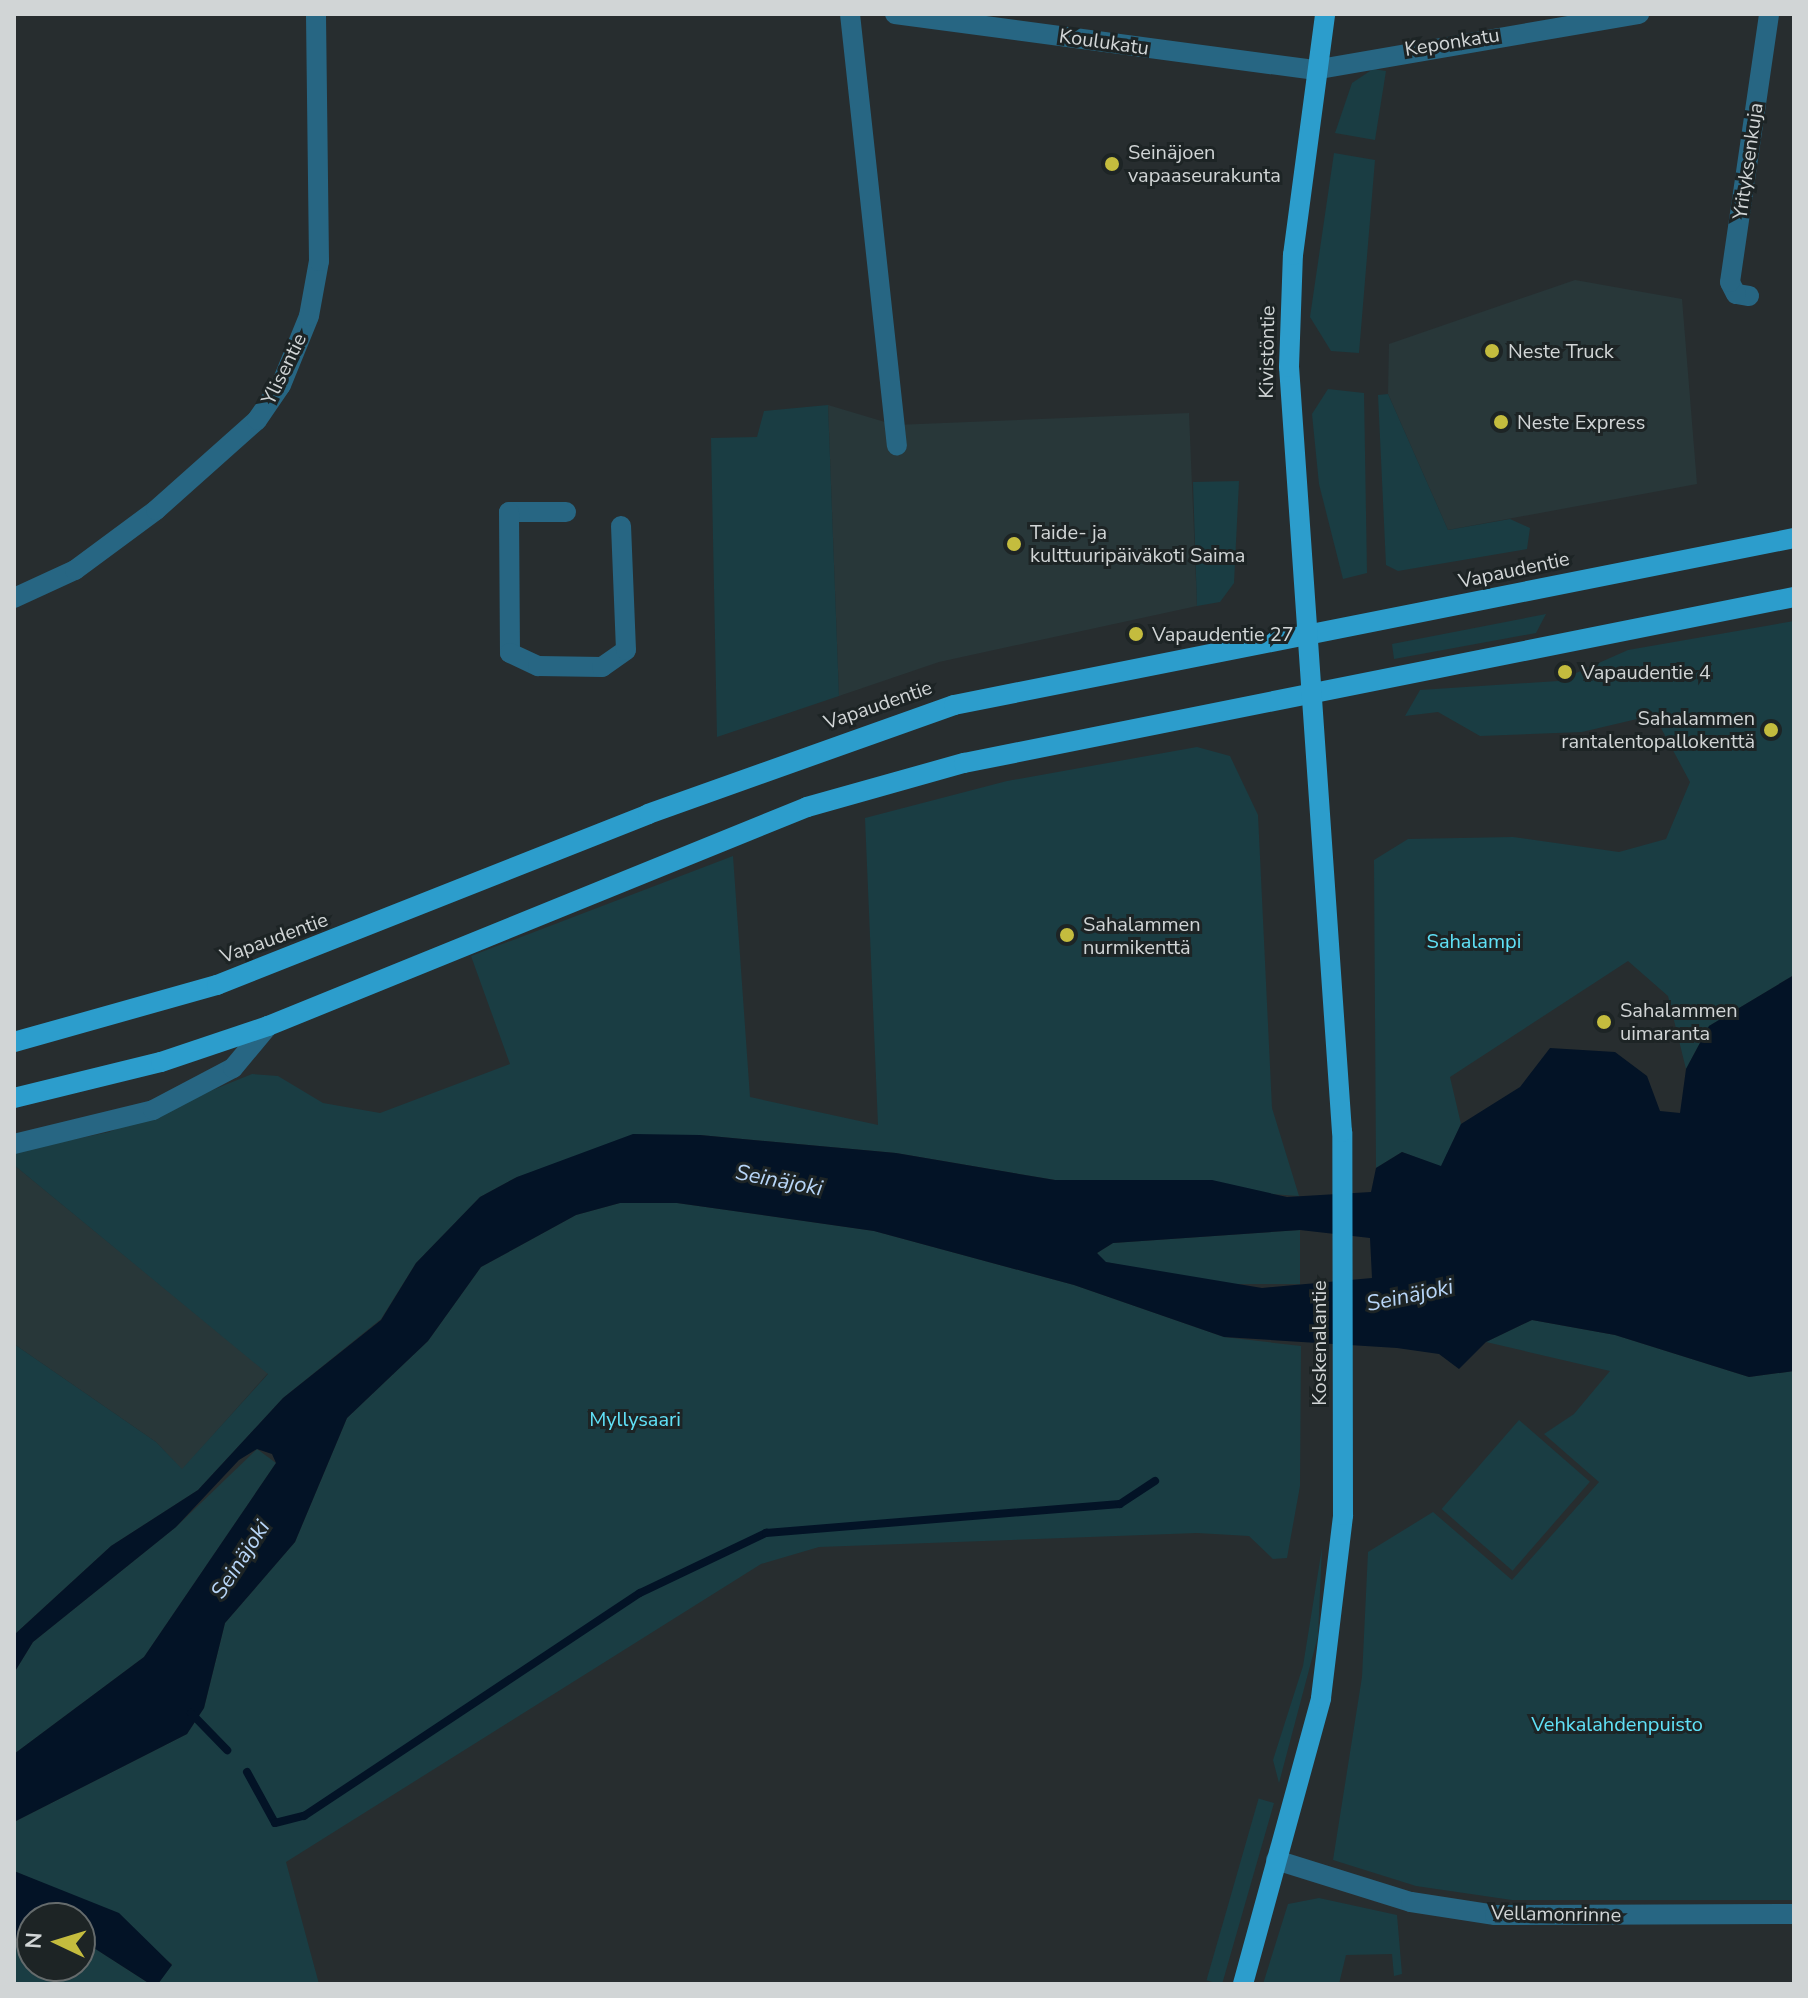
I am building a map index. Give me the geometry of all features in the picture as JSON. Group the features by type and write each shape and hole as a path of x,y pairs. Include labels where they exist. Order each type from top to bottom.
{"main road":[{"name":"Kivistöntie","path":"1316,691 1289,367 1293,255 1314,70 1325,14"},
{"name":"Vapaudentie","path":"14,1042 217,985 662,809 954,705 1794,538"},
{"path":"14,1098 161,1062 268,1026 807,807 964,763 1794,597"},
{"name":"Koskenalantie","path":"1243,1984 1334,1627 1343,1393 1342,1132 1316,691"}],"street":[{"name":"Ylisentie","path":"14,598 75,570 156,510 257,420 281,385 309,316 319,261 316,14"},
{"path":"850,14 897,445"},
{"name":"Koulukatu","path":"895,14 1314,70"},
{"name":"Keponkatu","path":"1314,70 1639,14"},
{"name":"Yrityksenkuja","path":"1749,296 1736,294 1730,282 1769,14"},
{"path":"566,512 509,512 510,653 538,666 602,667 626,650 621,526"},
{"path":"14,1144 153,1110 233,1068 268,1026"},
{"name":"Vellamonrinne","path":"1276,1860 1411,1902 1495,1915 1794,1914"}],"shaded area":[{"path":"1575,280 1682,299 1697,484 1448,530 1388,394 1389,344"},
{"name":"Taide- ja kulttuuripäiväkoti Saima","path":"828,405 895,425 1189,413 1197,606 939,662 839,696"},
{"path":"14,1165 268,1373 182,1470 156,1442 14,1344"}],"green space":[{"path":"1373,69 1386,71 1375,140 1335,133 1352,83"},
{"path":"1334,153 1375,160 1359,353 1331,351 1310,317"},
{"path":"1328,389 1364,393 1367,573 1343,579 1319,484 1312,414"},
{"path":"1388,394 1448,530 1510,519 1530,528 1527,549 1398,571 1386,565 1378,395"},
{"path":"828,405 839,696 717,737 711,438 757,437 764,411"},
{"path":"1239,481 1234,583 1220,602 1197,606 1193,482"},
{"path":"1546,614 1536,633 1394,659 1392,644"},
{"name":"Sahalampi","path":"1794,621 1794,975 1709,1026 1686,1069 1668,996 1628,961 1450,1077 1461,1124 1441,1167 1402,1152 1376,1168 1374,860 1408,839 1513,837 1619,852 1666,839 1690,782 1654,715 1582,732 1480,736 1438,712 1405,716 1420,690 1558,681 1628,650"},
{"path":"1197,747 1230,756 1258,815 1272,1108 1299,1196 1055,1180 896,1153 700,1135 517,1177 480,1197 416,1263 381,1319 283,1398 198,1490 111,1546 14,1635 14,1344 156,1442 182,1469 268,1374 14,1165 14,1152 109,1132 252,1074 278,1076 323,1103 380,1113 510,1064 471,956 733,856 750,1097 878,1125 865,818 1007,781"},
{"name":"Myllysaari","path":"620,1203 677,1203 874,1231 1074,1285 1224,1337 1301,1346 1300,1486 1287,1558 1273,1559 1249,1536 1197,1533 819,1547 761,1564 286,1862 319,1984 158,1984 172,1964 96,1914 96,1902 79,1902 14,1871 14,1822 187,1734 204,1708 225,1623 295,1542 347,1418 428,1341 481,1267 576,1215"},
{"path":"1300,1230 1300,1284 1221,1284 1105,1262 1097,1253 1113,1243"},
{"name":"Vehkalahdenpuisto","path":"1532,1320 1615,1335 1749,1377 1794,1371 1794,1900 1512,1900 1416,1886 1333,1860 1362,1677 1368,1552 1433,1512 1512,1580 1599,1482 1544,1434 1574,1414 1610,1371 1486,1342"},
{"path":"1519,1420 1590,1482 1513,1571 1442,1509"},
{"path":"257,1449 276,1463 144,1657 14,1754 14,1673 33,1642 176,1527"},
{"path":"1322,1548 1318,1636 1279,1783 1273,1760 1303,1666"},
{"path":"1259,1799 1274,1803 1222,1984 1207,1980"},
{"path":"1319,1898 1397,1915 1402,1974 1394,1976 1392,1954 1346,1955 1339,1984 1263,1984 1288,1904"},
{"path":"14,1943 16,1982 96,1982 96,1949 150,1984 14,1984"}],"water":[{"name":"Seinäjoki","path":"1794,975 1794,1371 1749,1377 1615,1335 1532,1320 1486,1342 1459,1369 1439,1354 1397,1348 1224,1337 1074,1285 874,1231 677,1203 620,1203 576,1215 481,1267 428,1341 347,1418 295,1542 225,1623 204,1708 187,1734 14,1822 14,1754 144,1657 276,1463 272,1454 257,1449 239,1460 176,1527 33,1642 14,1673 14,1635 111,1546 198,1490 283,1398 381,1320 416,1263 480,1197 517,1177 633,1134 700,1135 896,1153 1055,1180 1212,1180 1287,1197 1371,1192 1376,1168 1402,1152 1441,1166 1461,1124 1520,1087 1550,1048 1615,1052 1647,1076 1660,1111 1680,1113 1686,1069 1709,1026","holes":["1300,1230 1370,1238 1372,1278 1262,1288 1106,1262 1097,1253 1113,1243"]},
{"path":"14,1871 92,1902 16,1902 14,1943"},
{"path":"96,1904 119,1913 172,1965 158,1984 150,1984 96,1949"}],"waterway":[{"path":"247,1772 275,1823 304,1816 640,1593 766,1533 1120,1504 1155,1481"},
{"path":"191,1713 227,1750"}],"place":[{"name":"Seinäjoen vapaaseurakunta","path":"1112,164"},
{"name":"Neste Truck","path":"1492,351"},
{"name":"Neste Express","path":"1501,422"},
{"name":"Taide- ja kulttuuripäiväkoti Saima","path":"1014,544"},
{"name":"Vapaudentie 27","path":"1136,634"},
{"name":"Vapaudentie 4","path":"1565,672"},
{"name":"Sahalammen rantalentopallokenttä","path":"1771,730"},
{"name":"Sahalammen nurmikenttä","path":"1067,935"},
{"name":"Sahalammen uimaranta","path":"1604,1022"}]}
